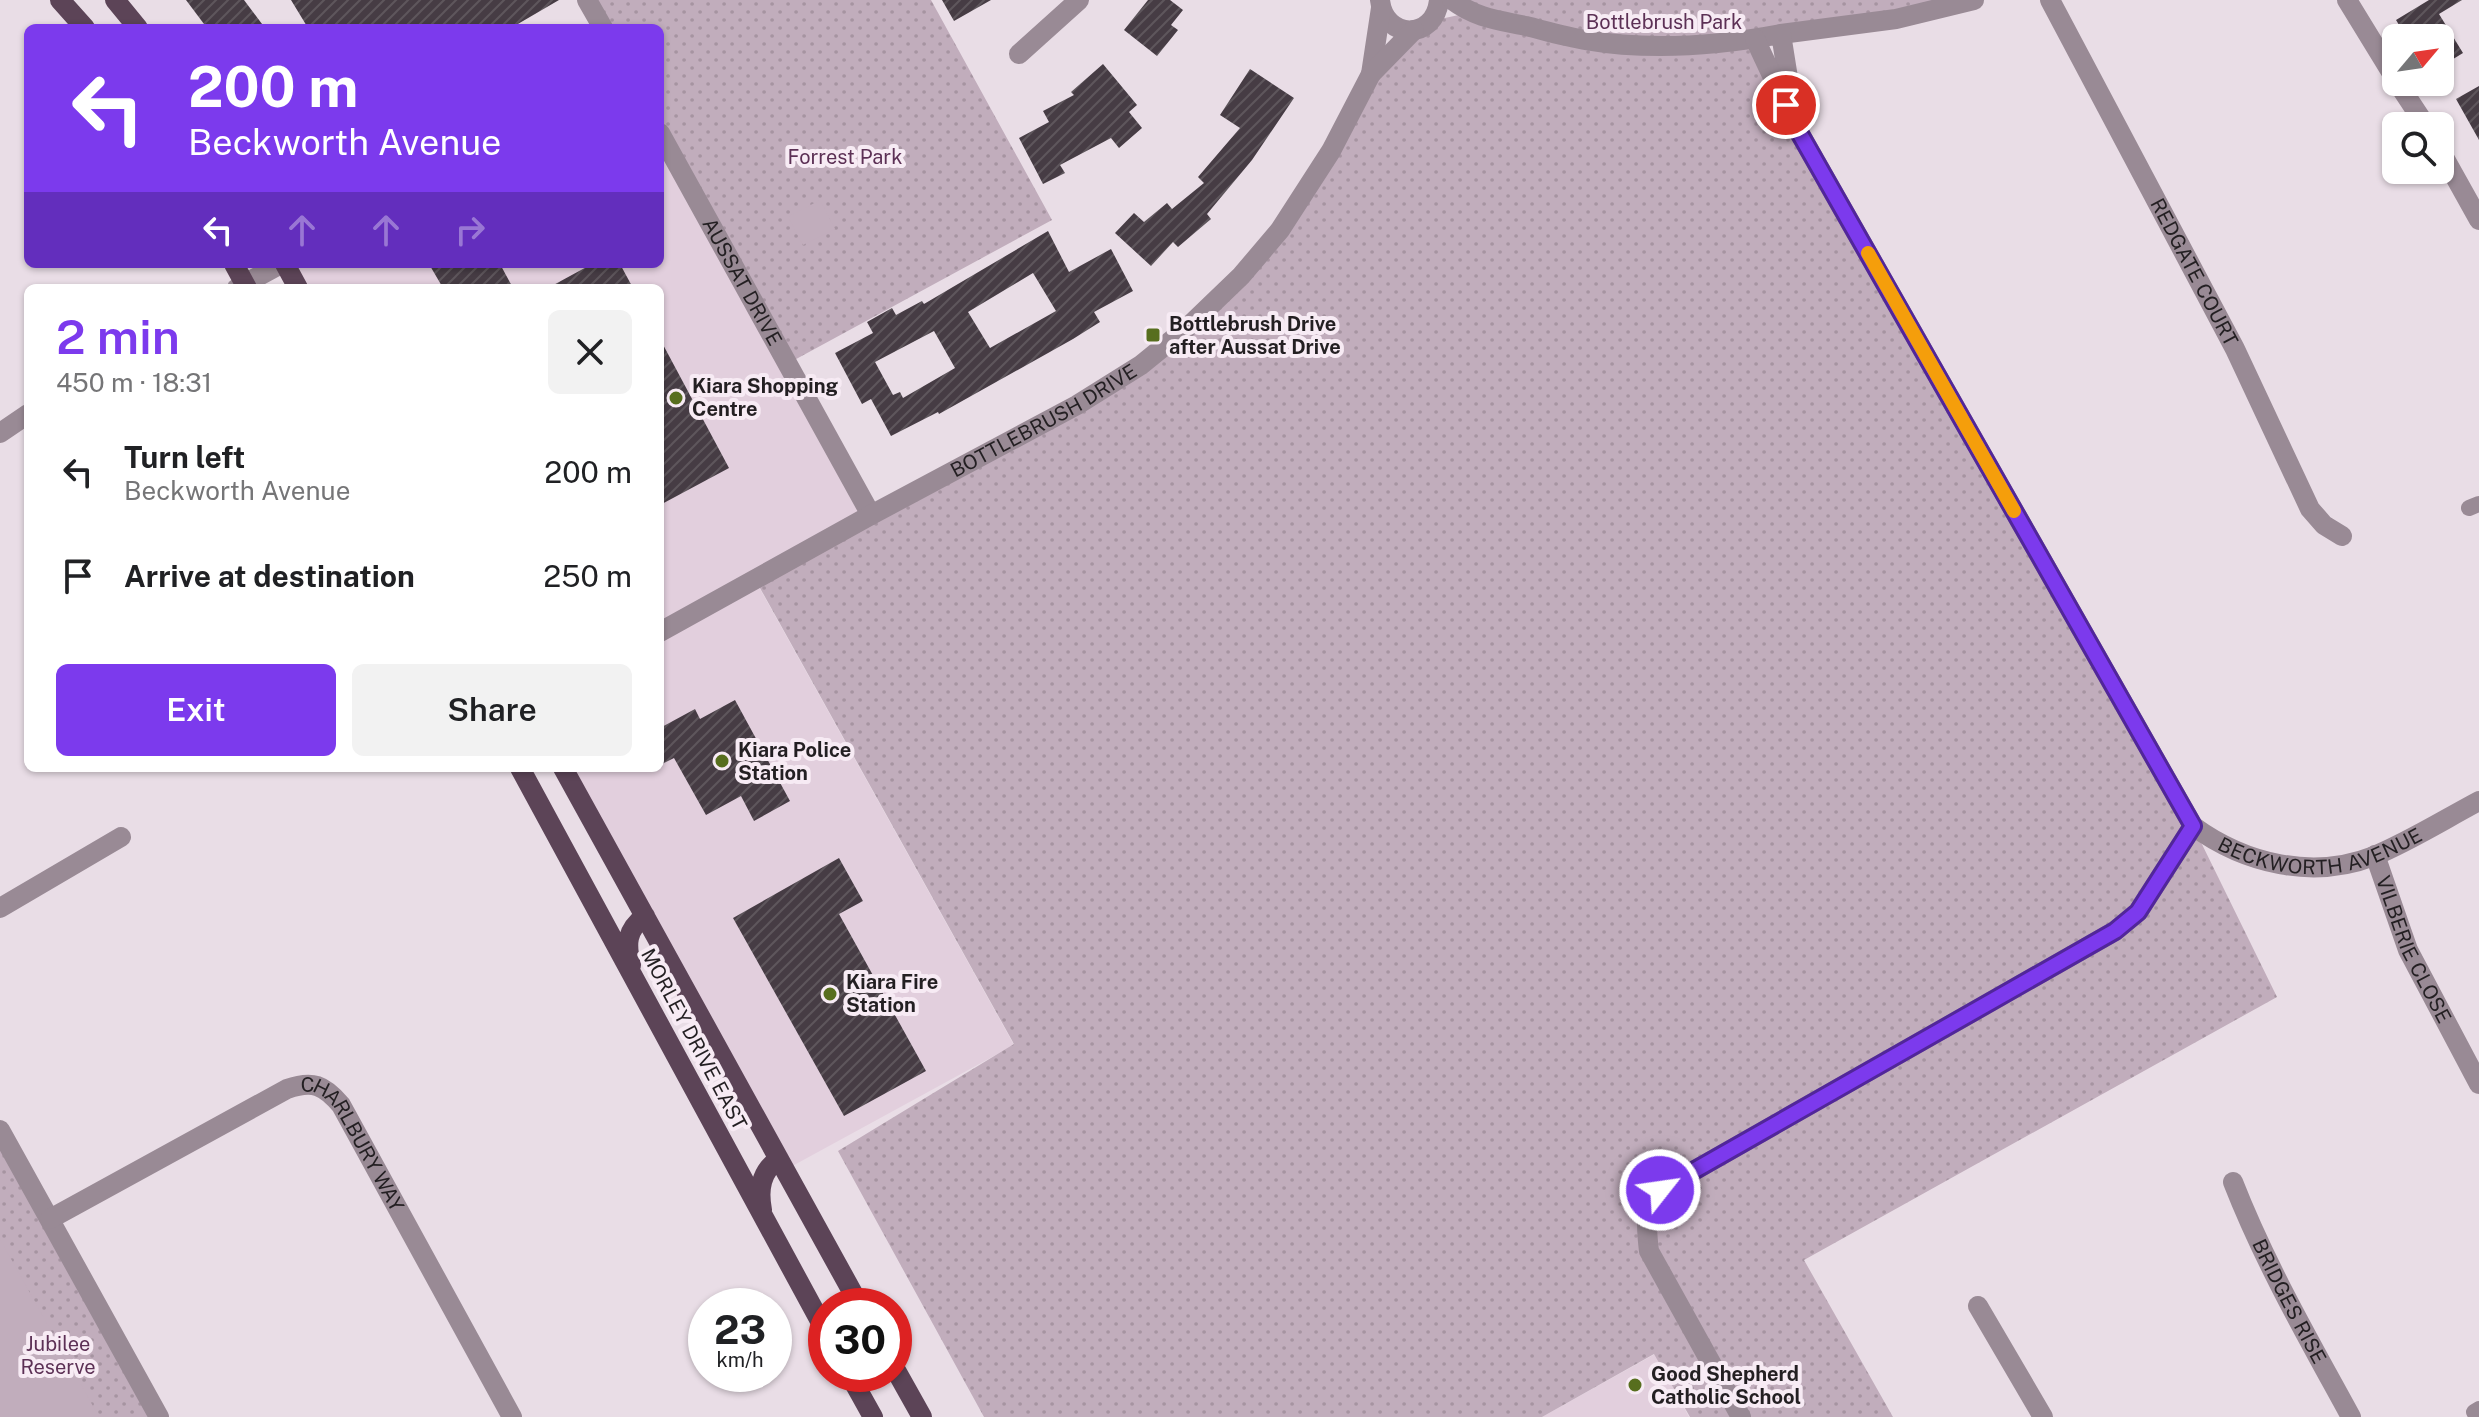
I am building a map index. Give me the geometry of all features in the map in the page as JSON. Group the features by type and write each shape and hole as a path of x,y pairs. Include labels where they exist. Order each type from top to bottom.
{"main road":[{"path":"60,0 81,24"},
{"path":"115,0 135,24"},
{"name":"MORLEY DRIVE EAST","path":"522,772 808,1299"},
{"name":"MORLEY DRIVE EAST","path":"565,772 850,1288"},
{"path":"637,984 628,949 628,935 645,916"},
{"path":"764,1217 760,1187 765,1173 779,1159"},
{"path":"859,1392 873,1417"},
{"path":"908,1392 922,1417"}],"street":[{"path":"587,0 601,24"},
{"path":"1019,54 1079,0"},
{"path":"1423,26 1438,9 1439,0"},
{"path":"1452,0 1469,13 1585,40 1645,47 1755,39 1896,19 1974,0"},
{"name":"REDGATE COURT","path":"2050,0 2235,349 2310,509 2324,525 2342,536"},
{"path":"2347,0 2382,58"},
{"path":"1380,4 1393,26 1407,30 1469,13"},
{"name":"BOTTLEBRUSH DRIVE","path":"1371,74 1380,4"},
{"name":"BOTTLEBRUSH DRIVE","path":"664,630 1077,405 1141,365 1189,326 1241,276 1280,230 1331,151 1371,74 1423,26"},
{"name":"BECKWORTH AVENUE","path":"1781,34 1796,127"},
{"name":"BECKWORTH AVENUE","path":"1755,39 1796,127 2193,826 2214,841 2252,857 2294,867 2336,867 2375,855 2479,801"},
{"name":"AUSSAT DRIVE","path":"664,140 871,515"},
{"path":"2454,174 2478,215"},
{"path":"247,284 276,268"},
{"path":"0,433 24,417"},
{"path":"530,772 548,818"},
{"path":"1741,1417 1649,1251 1646,1225 1649,1206 1660,1190 2115,931 2138,912 2193,826"},
{"path":"0,908 121,837"},
{"name":"VILBERIE CLOSE","path":"2375,855 2408,950 2479,1084"},
{"name":"CHARLBURY WAY","path":"50,1219 287,1089 305,1083 319,1086 341,1105 512,1417"},
{"path":"0,1130 159,1417"},
{"name":"BRIDGES RISE","path":"2233,1182 2276,1279 2351,1417"},
{"path":"1978,1306 2043,1417"}],"shaded area":[{"path":"664,140 871,515 755,580 1014,1045 785,1170 565,772 664,772 664,284 296,284 287,268 664,268"},
{"name":"Good Shepherd Catholic School","path":"1655,1354 1689,1417 1542,1417"}],"green space":[{"name":"Forrest Park","path":"587,0 931,0 1052,220 787,364 664,140 664,24 601,24"},
{"name":"Bottlebrush Park","path":"1453,0 1974,0 1756,39 2193,826 2277,997 1804,1260 1893,1417 1690,1417 1654,1354 1542,1417 984,1417 838,1151 1014,1044 755,579 1077,405 1241,276 1371,74 1431,21 1468,13"},
{"path":"820,200 835,229 803,245 788,217"},
{"name":"Jubilee Reserve","path":"0,1130 159,1417 0,1417"},
{"path":"0,1239 99,1417 0,1417"}],"building":[{"path":"186,0 244,0 262,24 204,24"},
{"path":"291,0 559,0 518,24 306,24"},
{"path":"942,0 991,0 954,21"},
{"path":"1148,0 1170,0 1183,10 1171,25 1178,30 1157,56 1124,30"},
{"path":"2429,0 2462,0 2439,14 2445,24 2398,24 2396,20"},
{"path":"2454,38 2463,53 2454,58"},
{"path":"1103,64 1137,105 1129,112 1142,128 1119,148 1111,138 1060,165 1065,173 1043,184 1019,138 1049,122 1043,111 1074,95 1071,92"},
{"path":"1250,69 1294,98 1252,160 1207,214 1211,219 1178,247 1173,242 1151,266 1115,233 1134,213 1144,222 1167,203 1172,209 1204,183 1198,177 1240,128 1220,115"},
{"path":"2479,86 2479,140 2456,99"},
{"path":"1048,231 1069,272 1111,249 1133,291 1094,312 1100,322 1073,339 939,414 891,436 871,399 862,404 835,353 873,333 867,322 892,308 896,315 922,301 924,304","holes":["1033,273 1056,311 990,348 968,312","934,331 955,368 903,398 900,392 893,395 875,362"]},
{"path":"431,268 502,268 511,284 441,284"},
{"path":"585,268 622,268 631,284 555,284"},
{"name":"Kiara Shopping Centre","path":"664,346 729,468 664,503"},
{"name":"Kiara Police Station","path":"735,700 790,801 754,821 741,796 706,815 674,758 664,763 664,726 695,709 700,719"},
{"name":"Kiara Fire Station","path":"839,858 863,901 839,914 926,1071 844,1116 733,918"}],"slow traffic":[{"path":"1868,253 2014,511"}],"place":[{"name":"Bottlebrush Drive after Aussat Drive","path":"1153,335"},
{"name":"Kiara Shopping Centre","path":"676,398"},
{"name":"Kiara Police Station","path":"722,761"},
{"name":"Kiara Fire Station","path":"830,994"},
{"name":"Good Shepherd Catholic School","path":"1635,1385"}],"route":[{"path":"1660,1190 2115,931 2138,912 2193,826 1786,105"}]}
